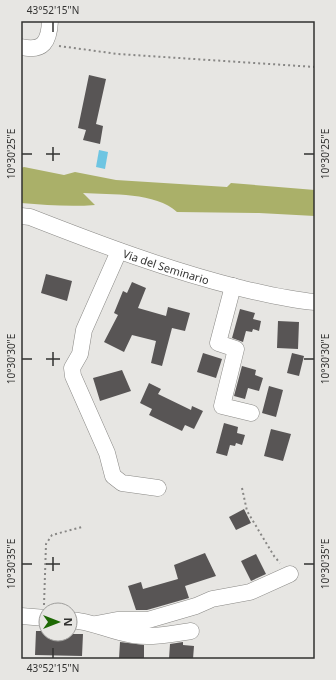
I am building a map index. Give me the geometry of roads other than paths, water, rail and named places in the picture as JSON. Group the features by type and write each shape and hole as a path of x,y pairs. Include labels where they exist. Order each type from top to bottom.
{"street":[{"path":"21,47 37,47 44,44 49,34 50,21"},
{"name":"Via del Seminario","path":"21,216 30,217 119,251 196,276 289,300 315,302"},
{"path":"119,251 84,330 80,354 72,368 73,376 108,453 113,476 122,483 158,488"},
{"path":"234,286 218,343 236,350 222,406 251,413"},
{"path":"96,624 117,620 148,620 196,606 212,599 250,592 290,574"},
{"path":"21,616 38,617"},
{"path":"78,621 96,624 134,635 163,635 191,631"}],"water":[{"path":"99,150 108,152 105,169 96,167"}]}
